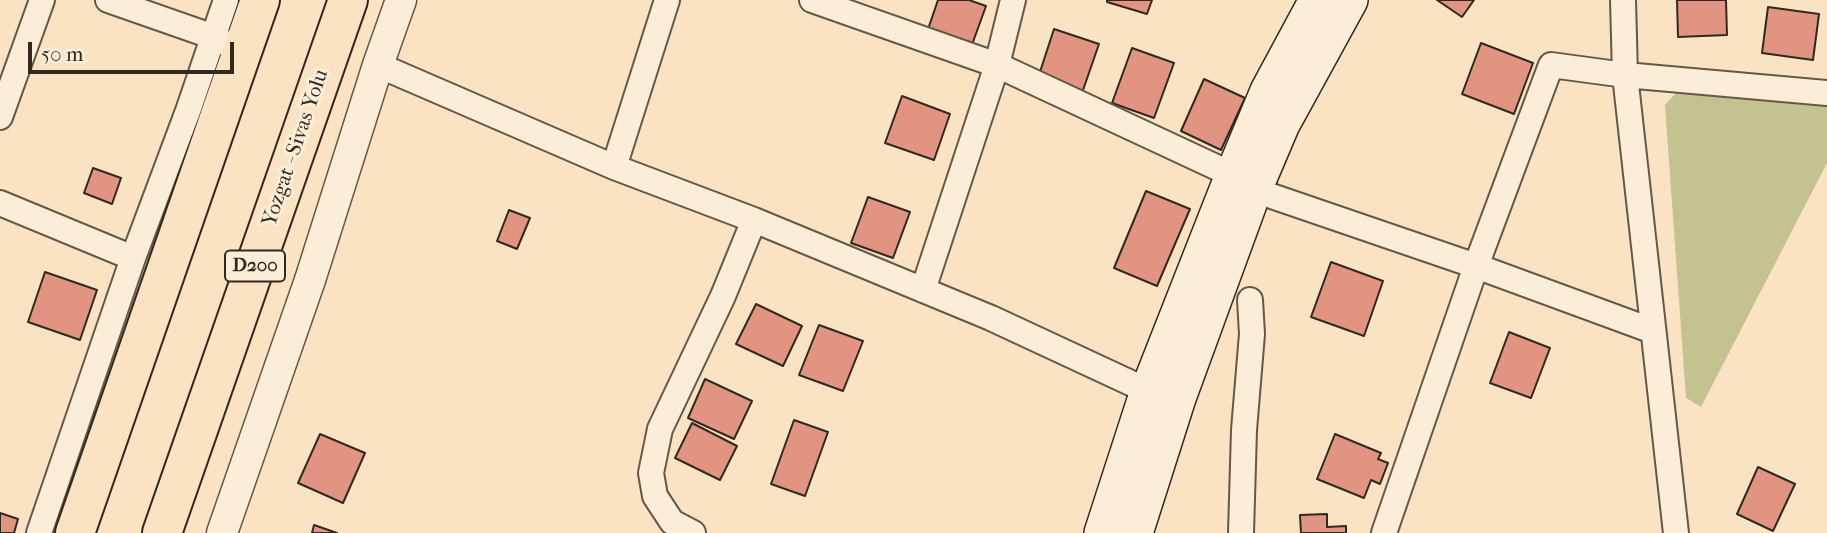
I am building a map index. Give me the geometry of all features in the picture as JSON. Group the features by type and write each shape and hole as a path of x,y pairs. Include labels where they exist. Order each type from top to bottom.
{"highway":[{"path":"75,533 228,45 260,0"},
{"name":"Yozgat - Sivas Yolu","path":"162,533 348,0"}],"main road":[{"path":"1102,533 1163,394 1244,182 1268,91 1317,0"},
{"path":"1244,182 1282,124 1350,0"},
{"path":"1135,533 1163,394"}],"street":[{"path":"0,117 42,0"},
{"path":"108,0 228,45"},
{"path":"39,533 133,258 228,45 226,0"},
{"path":"222,533 310,279 401,0"},
{"path":"614,167 667,0"},
{"path":"812,0 997,65 1244,182 1653,331"},
{"path":"923,290 997,65 1013,0"},
{"path":"1623,0 1625,75 1676,533"},
{"path":"378,65 614,167 754,220 991,318 1163,394"},
{"path":"1384,533 1476,266 1551,65 1625,75 1827,93"},
{"path":"0,203 133,258"},
{"path":"693,533 672,522 655,496 651,473 660,429 723,296 754,220"},
{"path":"1241,533 1244,430 1252,334 1250,300"}],"shaded area":[{"path":"1676,93 1827,106 1827,163 1701,407 1686,398 1665,105"}],"building":[{"path":"938,0 969,0 986,6 969,53 925,38"},
{"path":"1107,0 1152,0 1147,14"},
{"path":"1437,0 1474,0 1462,17"},
{"path":"1677,0 1726,0 1727,35 1678,37"},
{"path":"1768,7 1819,14 1813,60 1762,53"},
{"path":"1054,29 1099,44 1082,93 1038,78"},
{"path":"1481,43 1533,63 1514,114 1462,94"},
{"path":"1132,48 1174,63 1154,118 1112,103"},
{"path":"1204,79 1245,98 1221,150 1181,131"},
{"path":"902,96 950,114 934,160 885,143"},
{"path":"93,168 121,178 112,204 84,193"},
{"path":"1146,191 1190,209 1157,286 1114,268"},
{"path":"868,197 910,212 893,258 851,243"},
{"path":"509,210 530,218 517,249 497,241"},
{"path":"1331,262 1383,281 1364,336 1311,317"},
{"path":"45,272 97,290 80,340 28,322"},
{"path":"756,304 802,326 783,366 736,344"},
{"path":"819,325 863,341 843,391 799,375"},
{"path":"1509,332 1550,348 1531,398 1490,383"},
{"path":"705,379 752,401 734,439 688,418"},
{"path":"794,420 828,432 805,496 771,484"},
{"path":"692,423 737,446 720,480 675,458"},
{"path":"320,434 365,453 343,503 298,483"},
{"path":"1335,434 1381,453 1378,459 1388,463 1380,484 1371,480 1364,498 1317,479"},
{"path":"1758,467 1795,484 1773,531 1737,514"},
{"path":"0,513 18,519 14,533 0,533"},
{"path":"1327,514 1327,527 1346,526 1346,533 1301,533 1300,515"},
{"path":"314,525 337,533 312,533"}]}
